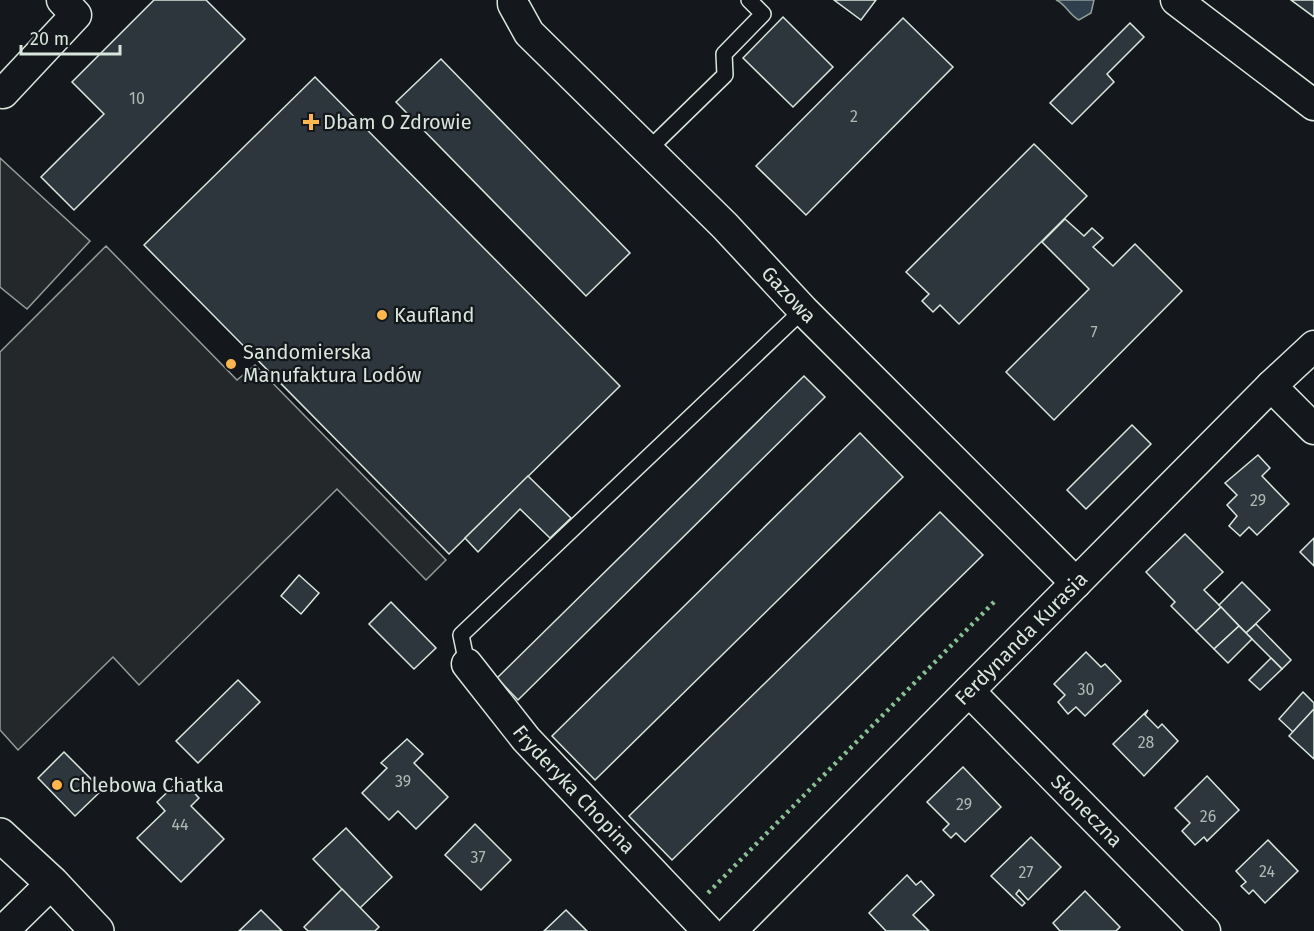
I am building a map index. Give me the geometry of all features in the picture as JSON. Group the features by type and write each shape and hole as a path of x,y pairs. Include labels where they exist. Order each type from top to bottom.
{"street":[{"path":"0,90 3,93 76,15 62,0"},
{"name":"Gazowa","path":"513,0 529,33 725,226 804,310 1076,583"},
{"path":"1176,0 1314,105"},
{"name":"Ferdynanda Kurasia","path":"731,931 1271,386 1314,346"},
{"path":"1271,386 1314,429"},
{"name":"Fryderyka Chopina","path":"464,650 526,738 708,931"},
{"name":"Słoneczna","path":"969,691 1205,931"},
{"path":"0,835 52,883 97,931"},
{"path":"3,931 52,883"}],"lane":[{"path":"648,150 725,75 724,54 763,15 749,0"},
{"path":"464,650 804,310"}],"shaded area":[{"path":"0,158 90,241 27,309 0,287"},
{"path":"106,246 237,380 255,365 446,560 426,580 337,489 139,685 113,657 18,750 0,730 0,352"}],"water":[{"path":"1056,0 1094,0 1091,13 1079,20"}],"building":[{"path":"154,0 206,0 245,39 74,210 41,177 104,114 72,82"},
{"path":"834,0 876,0 861,20"},
{"path":"1291,0 1314,0 1314,17"},
{"path":"783,17 833,67 793,107 743,58"},
{"path":"903,18 953,67 806,215 756,166"},
{"path":"1130,23 1144,37 1107,74 1114,82 1072,124 1050,103"},
{"path":"441,59 630,253 586,296 396,102"},
{"name":"Kaufland","path":"315,77 620,386 449,554 144,245"},
{"path":"1034,144 1087,196 959,324 940,305 933,312 922,301 929,294 906,272"},
{"path":"1065,219 1084,236 1092,228 1103,238 1093,247 1113,266 1135,244 1182,291 1054,420 1006,372 1089,289 1042,242"},
{"path":"804,376 825,397 518,700 497,678"},
{"path":"1132,425 1151,444 1086,509 1067,490"},
{"path":"860,433 903,477 595,780 552,736"},
{"path":"1258,455 1270,468 1262,476 1289,504 1257,535 1249,527 1240,536 1229,526 1237,516 1227,505 1237,495 1225,483"},
{"path":"528,476 571,518 550,538 520,509 478,552 465,538"},
{"path":"940,512 983,555 672,860 629,816"},
{"path":"1185,534 1223,572 1204,590 1221,607 1196,631 1171,606 1175,602 1146,572"},
{"path":"1314,538 1314,566 1300,552"},
{"path":"299,575 319,593 301,614 281,596"},
{"path":"1242,582 1270,610 1246,633 1219,605"},
{"path":"391,602 436,648 414,669 369,624"},
{"path":"1221,607 1239,626 1214,649 1196,631"},
{"path":"1256,624 1291,660 1282,669 1246,633"},
{"path":"1239,626 1252,639 1228,663 1214,649"},
{"path":"1086,652 1101,667 1105,664 1121,681 1085,716 1076,707 1068,714 1058,702 1065,695 1054,684"},
{"path":"1271,658 1282,669 1260,690 1249,680"},
{"path":"238,680 260,702 198,763 176,741"},
{"path":"1303,692 1314,703 1314,709 1293,732 1279,719"},
{"path":"1314,709 1314,759 1289,736"},
{"path":"1148,710 1145,715 1158,728 1162,724 1178,741 1144,776 1113,744"},
{"path":"407,739 423,754 414,763 448,797 416,829 398,811 389,820 362,793 387,768 381,763"},
{"path":"64,752 102,790 75,816 38,778"},
{"path":"963,767 1001,807 965,842 956,833 951,838 943,830 949,824 927,802"},
{"path":"1207,776 1239,810 1207,841 1204,837 1195,845 1182,831 1190,823 1175,808"},
{"path":"181,779 199,798 191,806 224,839 181,882 137,838 165,811 157,802"},
{"path":"475,824 511,860 481,890 445,855"},
{"path":"346,828 392,877 360,908 313,859"},
{"path":"1031,837 1061,867 1028,900 1019,890 1016,894 1025,903 1022,906 991,876"},
{"path":"1268,840 1298,871 1265,903 1253,890 1249,894 1241,886 1246,882 1236,871"},
{"path":"907,875 916,885 921,881 934,895 913,915 929,931 886,931 869,913"},
{"path":"342,889 379,927 375,931 308,931 304,927"},
{"path":"1085,891 1120,927 1116,931 1060,931 1053,923"},
{"path":"261,910 282,931 239,931"},
{"path":"566,910 587,931 544,931"}],"hedge":[{"path":"708,893 994,602"}],"place":[{"name":"Dbam O Zdrowie","path":"311,122"},
{"name":"Kaufland","path":"382,315"},
{"name":"Sandomierska Manufaktura Lodów","path":"231,364"},
{"name":"Chlebowa Chatka","path":"57,785"}]}
